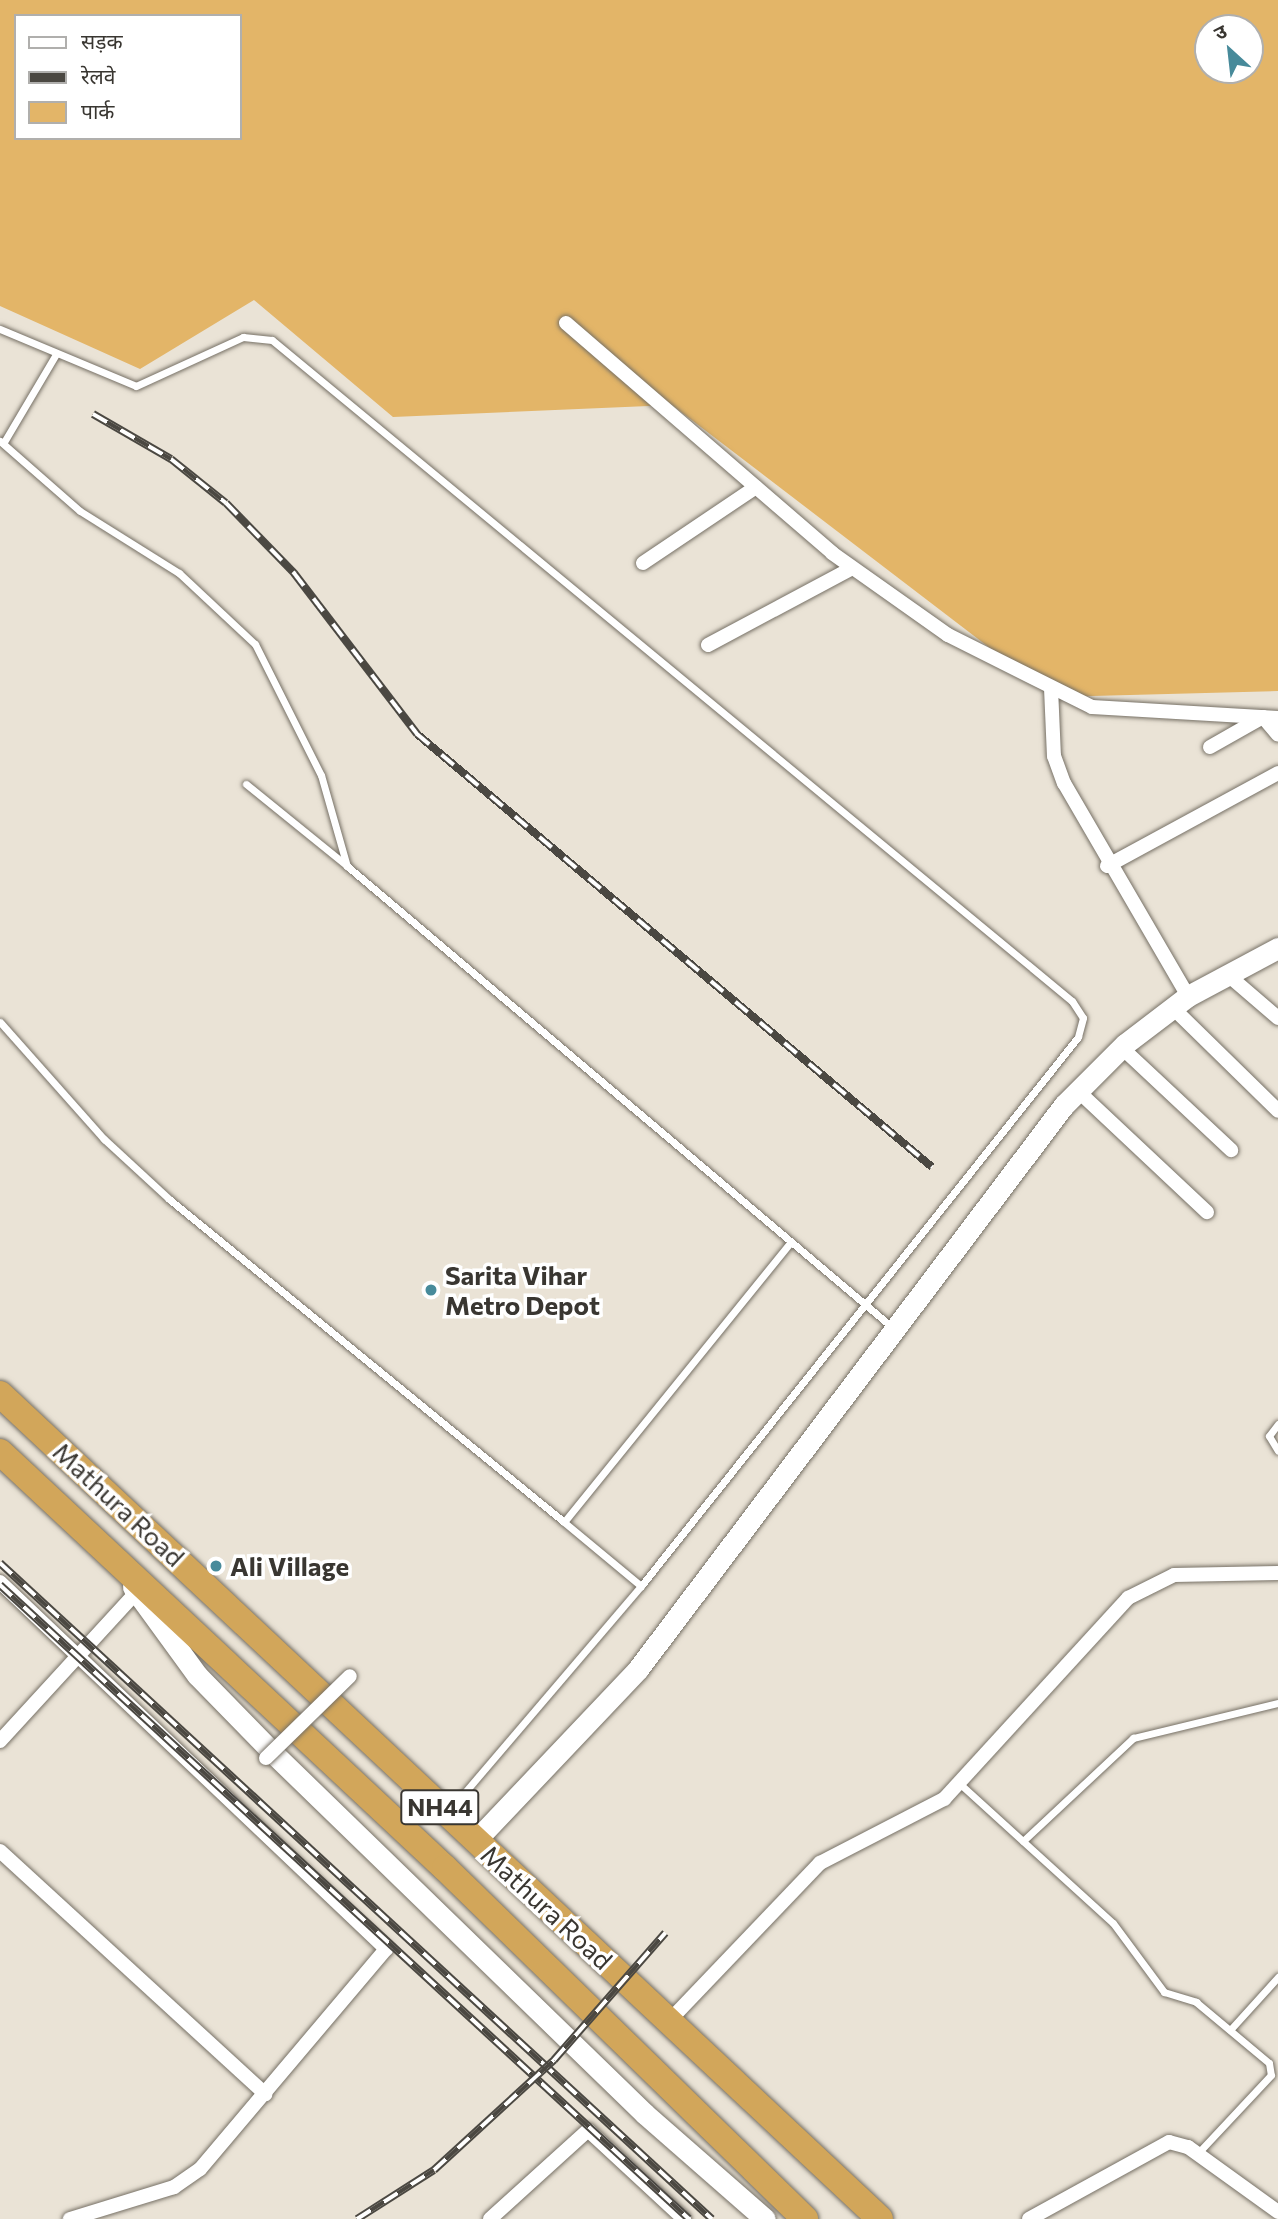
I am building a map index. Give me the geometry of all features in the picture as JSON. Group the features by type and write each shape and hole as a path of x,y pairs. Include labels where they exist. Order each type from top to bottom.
{"highway":[{"name":"Mathura Road","path":"0,1394 880,2219"},
{"name":"Mathura Road","path":"0,1451 105,1549 140,1588 805,2219"}],"street":[{"path":"566,323 852,568 948,635 1092,707 1271,717"},
{"path":"643,563 756,487"},
{"path":"708,645 852,568"},
{"path":"1051,688 1054,756 1107,866 1181,1002 1278,1111"},
{"path":"1271,717 1278,735"},
{"path":"1210,747 1271,717"},
{"path":"1107,866 1278,773"},
{"path":"476,1840 638,1669 893,1328 1078,1091 1122,1048 1181,1002 1278,948"},
{"path":"1228,975 1278,1018"},
{"path":"1122,1048 1231,1150"},
{"path":"1078,1091 1207,1212"},
{"path":"669,2021 820,1863 923,1814 959,1783 1128,1598 1174,1575 1278,1573"},
{"path":"0,1583 384,1944 383,1954 265,2094 181,2183 70,2219"},
{"path":"0,1741 140,1588 197,1675 273,1754 645,2114 765,2219"},
{"path":"266,1758 350,1676"},
{"path":"0,1851 265,2094"},
{"path":"490,2219 588,2130 684,2219"},
{"path":"1029,2219 1151,2147 1169,2142 1197,2154 1278,2211"}],"lane":[{"path":"0,329 136,386 243,337 272,341 1072,1002 1083,1018 1078,1037 862,1303 641,1586 447,1813"},
{"path":"56,354 2,442 80,511 179,573 255,644 321,775 346,866"},
{"path":"246,783 789,1244 893,1328"},
{"path":"0,1022 104,1139 169,1199 641,1586"},
{"path":"564,1522 789,1244"},
{"path":"1278,1424 1269,1436 1278,1451"},
{"path":"1023,1841 1133,1738 1278,1703"},
{"path":"959,1783 1113,1923 1164,1993 1196,2002 1275,2072 1197,2154"},
{"path":"1230,2030 1278,1977"}],"green space":[{"path":"0,0 1278,0 1278,691 1054,697 672,405 393,417 254,300 140,369 0,306"}],"railway":[{"path":"93,414 171,459 226,503 294,573 417,734 932,1167"},
{"path":"0,1563 712,2219"},
{"path":"0,1585 689,2219"},
{"path":"357,2219 434,2170 554,2060 665,1933"}],"place":[{"name":"Sarita Vihar Metro Depot","path":"431,1290"},
{"name":"Ali Village","path":"216,1566"}]}
